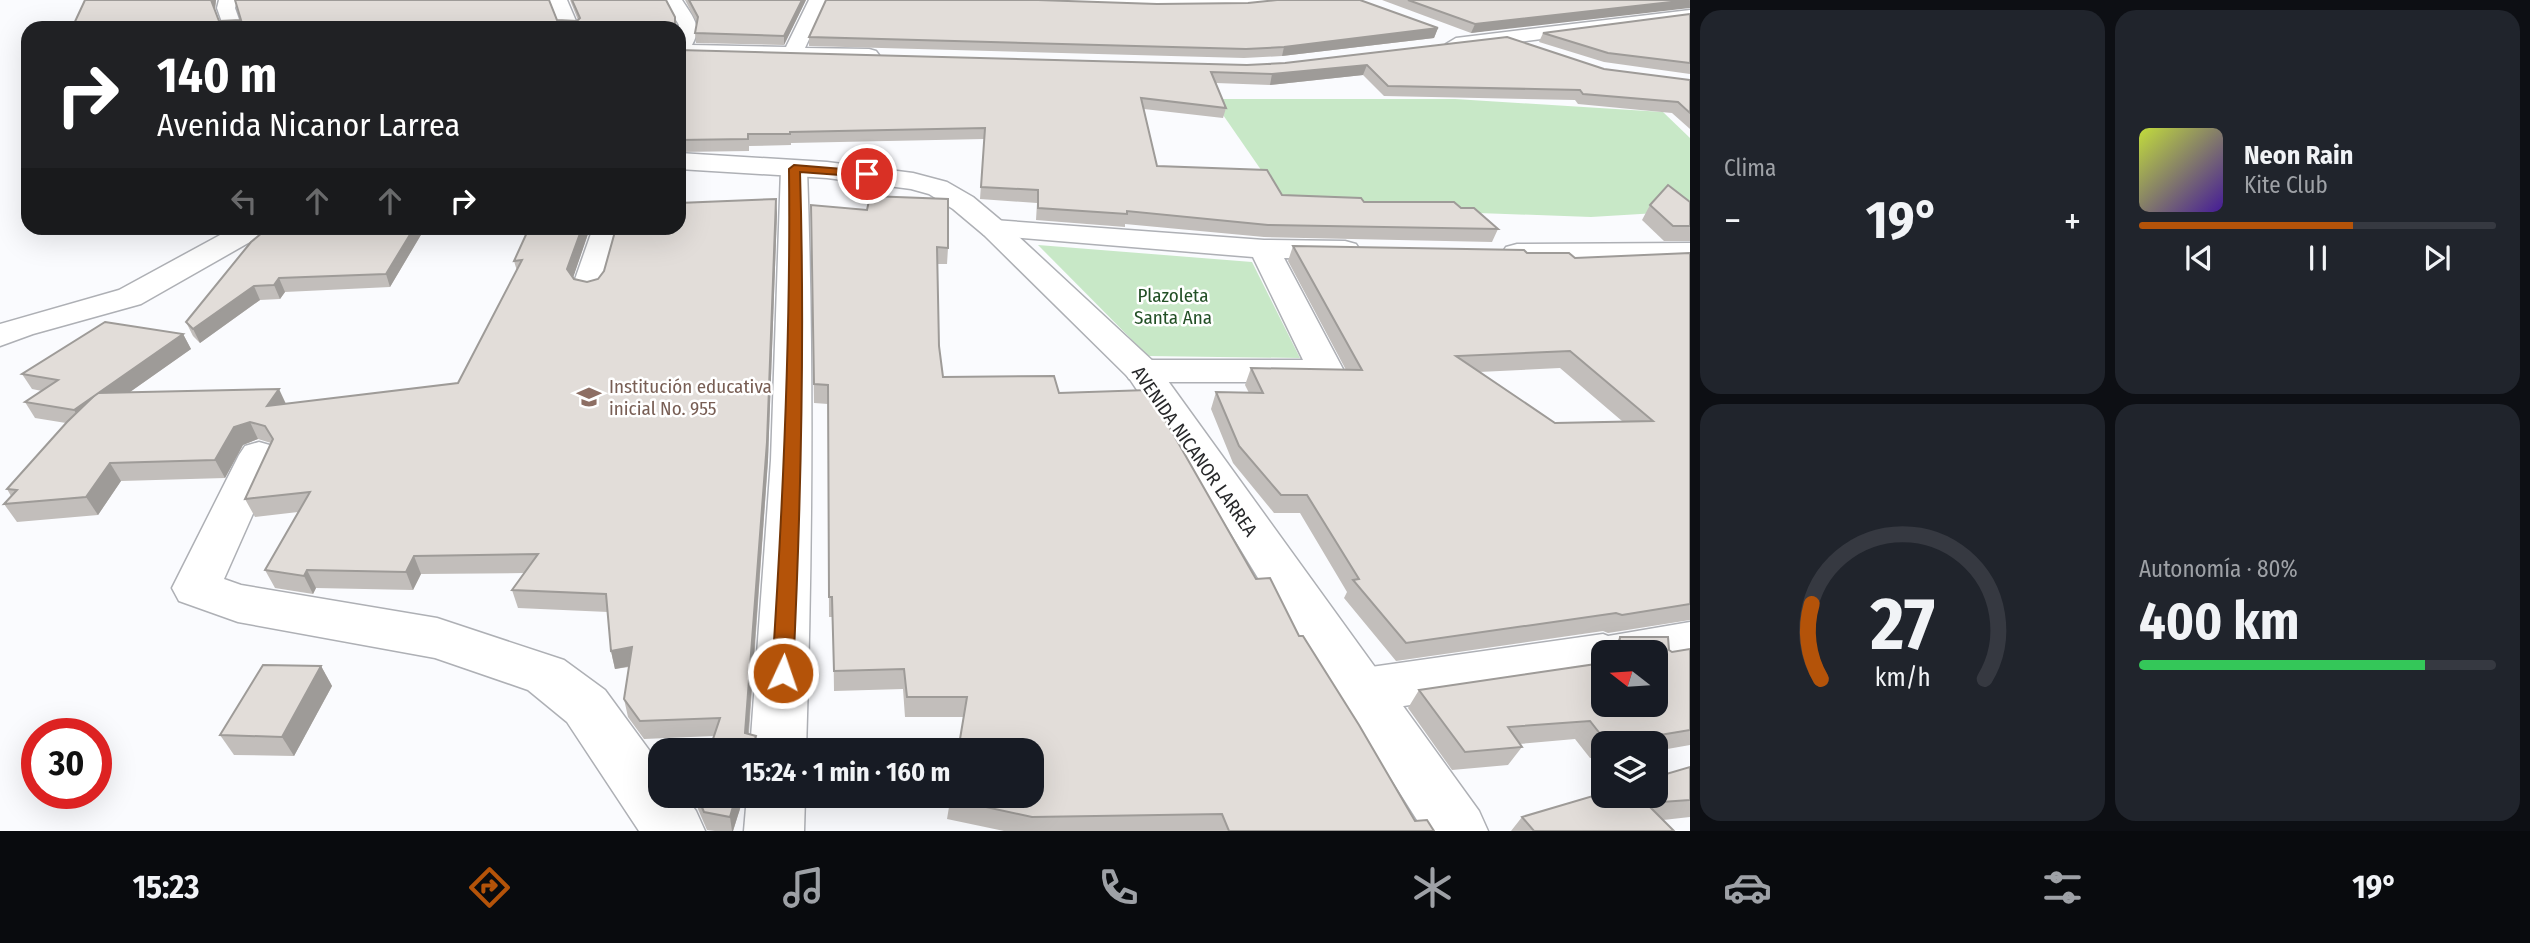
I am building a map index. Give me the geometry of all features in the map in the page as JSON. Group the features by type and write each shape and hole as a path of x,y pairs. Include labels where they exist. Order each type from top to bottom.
{"street":[{"path":"228,0 226,8 231,21"},
{"path":"558,0 567,21"},
{"path":"673,0 691,25 690,36 686,41"},
{"path":"793,53 818,0"},
{"path":"1002,0 1240,6 1284,0"},
{"path":"1077,1 1086,26"},
{"path":"1443,39 1468,42 1503,39 1690,15"},
{"path":"1503,39 1552,55"},
{"path":"686,51 891,56"},
{"name":"AVENIDA NICANOR LARREA","path":"686,161 867,174 925,184 963,203 994,229 1142,371 1225,489 1286,583 1364,690 1458,831"},
{"path":"779,738 791,517 796,258 794,169"},
{"path":"994,229 1264,248 1374,251"},
{"path":"0,336 21,327 130,297 241,235"},
{"path":"589,285 605,235"},
{"path":"1142,371 1325,371 1264,248"},
{"path":"1485,254 1690,252"},
{"path":"259,454 196,588 238,603 438,638 547,675 586,706 631,773 675,831"},
{"path":"1668,645 1690,642"},
{"path":"1364,690 1591,657"},
{"path":"774,831 775,808"}],"green space":[{"path":"1212,99 1455,99 1663,112 1690,138 1690,211 1591,217 1286,206"},
{"name":"Plazoleta Santa Ana","path":"1038,245 1252,262 1300,358 1148,356"}],"building":[{"path":"85,0 211,0 219,21 75,21"},
{"path":"235,0 549,0 557,20 577,21 219,21 241,20"},
{"path":"572,0 666,0 675,21 577,21 580,18"},
{"path":"689,0 802,0 784,36 695,33 698,17"},
{"path":"826,0 1038,0 1157,4 1360,0 1438,28 1284,47 1246,49 809,37"},
{"path":"1408,0 1689,0 1475,24"},
{"path":"1690,14 1690,63 1608,53 1543,33"},
{"path":"1507,37 1604,69 1690,80 1690,113 1678,102 1583,94 1580,90 1388,86 1367,65 1272,74 1211,72 1226,108 1141,98 1157,166 1267,170 1282,195 1361,198 1364,202 1454,202 1461,208 1474,208 1498,229 1268,225 1127,211 1127,214 1038,208 1038,190 981,187 985,128 790,132 748,134 748,139 686,140 686,50 1247,65"},
{"path":"1668,185 1690,202 1690,226 1673,226 1650,205"},
{"path":"870,196 948,199 948,248 937,247 939,346 943,377 1054,376 1059,393 1148,390 1256,579 1270,578 1299,636 1303,636 1359,725 1415,821 1427,820 1434,831 1229,831 1222,814 1032,817 990,808 1044,808 1044,738 960,738 967,697 907,697 904,669 834,671 832,597 829,597 828,385 814,384 811,205 867,210"},
{"path":"776,199 767,442 745,733 755,738 713,738 720,718 640,721 624,699 632,647 611,651 606,594 512,590 538,554 414,556 406,572 307,570 304,576 265,570 310,492 245,499 273,439 265,426 250,422 234,427 215,460 110,463 86,497 4,504 17,490 7,489 97,393 279,389 267,406 458,383 522,260 514,261 526,235 579,235 567,269 574,279 587,282 598,279 604,271 614,235 686,235 686,203"},
{"path":"260,235 410,235 386,274 279,278 274,285 254,286 193,329 186,322"},
{"path":"1293,246 1524,250 1527,253 1569,253 1575,258 1690,253 1690,604 1406,643 1353,580 1359,579 1307,495 1281,495 1239,446 1216,392 1263,393 1251,368 1362,370","holes":["1570,351 1653,421 1555,423 1456,356"]},
{"path":"105,322 183,334 74,410 25,402 58,380 22,374"},
{"path":"1620,637 1668,637 1669,650 1672,652 1690,649 1690,730 1668,734 1668,731 1598,731 1590,721 1508,727 1522,747 1465,752 1419,690 1591,665 1591,718 1668,718 1668,640 1620,640"},
{"path":"263,665 321,666 282,737 220,735"},
{"path":"1690,767 1690,800 1668,802 1668,773"},
{"path":"1591,797 1591,808 1651,808 1674,831 1534,831 1522,817"},
{"path":"702,808 733,808 730,817 704,812"}],"place":[{"name":"Institución educativa inicial No. 955","path":"589,397"}],"route":[{"path":"783,673 791,517 796,258 794,169 867,174"}]}
